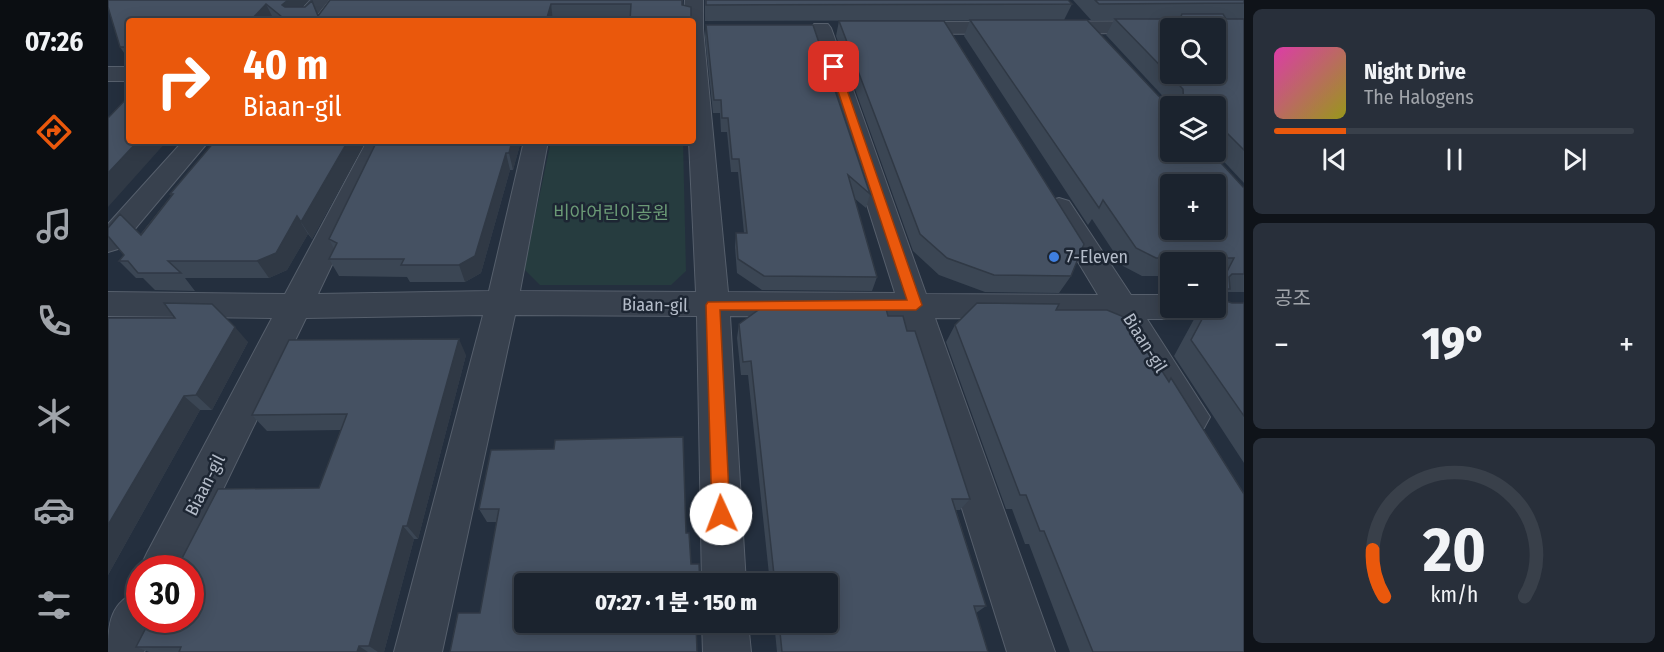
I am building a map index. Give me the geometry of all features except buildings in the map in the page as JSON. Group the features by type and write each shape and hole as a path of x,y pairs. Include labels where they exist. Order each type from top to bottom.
{"street":[{"path":"305,18 320,0"},
{"path":"694,0 701,29 724,573"},
{"path":"1067,7 1101,45"},
{"path":"889,28 1160,27"},
{"path":"1226,27 1244,27"},
{"path":"820,28 916,305 1031,652"},
{"path":"946,28 965,58"},
{"path":"1226,31 1244,45"},
{"path":"108,74 126,74"},
{"path":"108,242 194,144"},
{"name":"Biaan-gil","path":"169,555 378,144"},
{"path":"418,652 502,303 535,144"},
{"name":"Biaan-gil","path":"1047,187 1208,444"},
{"name":"Biaan-gil","path":"108,304 297,306 502,303 1160,306"},
{"path":"119,652 129,633"},
{"path":"726,633 727,652"}],"green space":[{"name":"비아어린이공원","path":"550,144 683,144 686,271 671,285 540,285 524,269"}],"place":[{"name":"7-Eleven","path":"1054,257"}],"route":[{"path":"721,514 713,305 916,305 834,67"}]}
